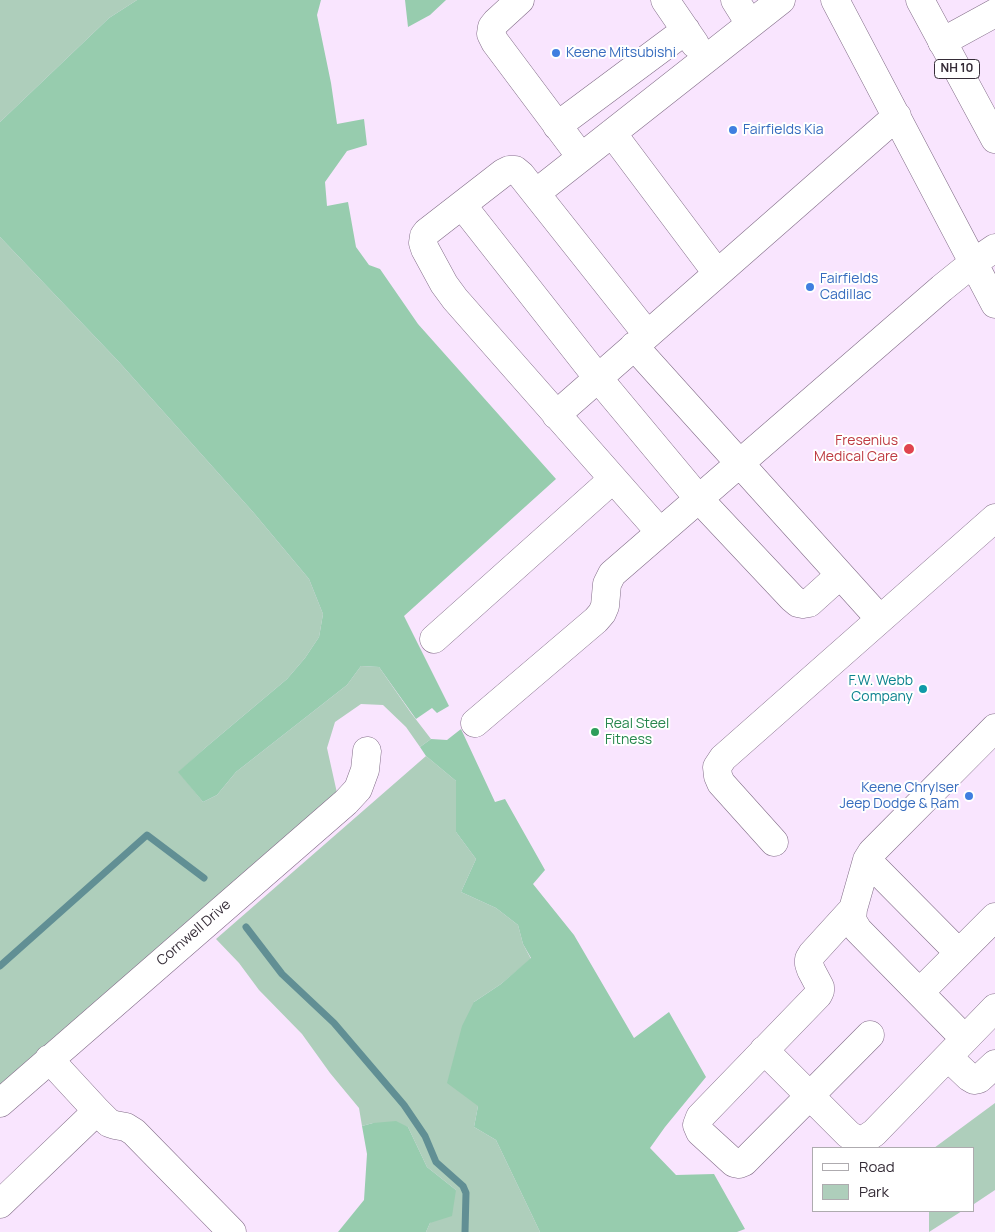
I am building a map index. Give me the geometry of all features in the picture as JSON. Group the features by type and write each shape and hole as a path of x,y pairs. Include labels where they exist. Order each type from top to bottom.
{"street":[{"path":"520,0 496,22 492,27 491,34 580,158"},
{"path":"665,0 706,59"},
{"path":"735,0 750,24"},
{"path":"536,193 780,0"},
{"path":"835,0 896,116 984,255 995,304"},
{"name":"NH 10","path":"920,0 995,139"},
{"path":"942,42 995,13"},
{"path":"557,126 686,30"},
{"path":"556,414 896,116"},
{"path":"612,133 717,274"},
{"path":"660,532 455,299 444,284 423,243 427,232 509,170 515,170 521,175 536,193 641,340 739,463 880,619"},
{"path":"462,205 598,378 698,498 798,603 809,602 840,575"},
{"path":"475,723 596,620 605,606 607,584 612,574 935,294 984,255"},
{"path":"434,639 613,479"},
{"path":"774,842 721,783 717,767 723,758 995,518"},
{"path":"995,728 872,852 867,860 852,909 852,920 858,930 920,992 956,1048 969,1077 974,1080 979,1079 995,1064"},
{"name":"Cornwell Drive","path":"0,1103 346,802 358,788 366,770 368,751"},
{"path":"867,860 959,953"},
{"path":"852,909 809,959 810,970 820,987 818,995 700,1117 697,1125 700,1132 734,1164 739,1164 749,1158 870,1035"},
{"path":"920,992 995,917"},
{"path":"764,1050 848,1134 855,1139 861,1140 874,1133 995,1008"},
{"path":"50,1059 108,1123 126,1127 134,1132 232,1232"},
{"path":"0,1204 97,1111"}],"green space":[{"path":"0,0 137,0 109,18 0,122"},
{"path":"137,0 321,0 317,15 337,124 364,119 367,145 347,151 325,182 327,206 348,202 356,247 369,265 380,269 418,324 556,479 404,616 449,706 437,713 432,708 416,719 379,667 361,666 347,685 236,772 217,795 203,802 178,772 287,679 305,658 319,637 323,614 309,579 253,512 119,362 0,237 0,122 109,18"},
{"path":"405,0 446,0 430,15 408,27"},
{"path":"0,237 119,362 253,512 309,579 323,614 319,637 305,658 287,679 179,772 203,802 217,795 236,772 347,685 361,666 379,667 431,739 420,747 406,727 383,705 361,704 335,722 327,748 337,793 0,1091"},
{"path":"461,729 495,802 505,799 545,870 533,884 574,935 634,1038 669,1012 706,1077 650,1148 676,1175 714,1174 745,1229 737,1232 540,1232 496,1140 474,1127 478,1106 447,1083 462,1026 474,1002 501,984 531,958 523,944 518,925 496,908 461,892 476,859 456,832 456,781 426,756 420,747 431,739 447,740"},
{"path":"426,756 456,781 456,832 476,859 461,892 496,908 518,925 523,944 531,959 501,984 474,1002 478,1106 474,1127 496,1140 540,1232 426,1232 430,1223 456,1190 427,1167 408,1127 373,1123 362,1126 359,1108 330,1073 302,1034 259,990 239,963 216,939"},
{"path":"995,1103 995,1190 975,1203 975,1147 935,1147"},
{"path":"396,1121 408,1127 427,1167 456,1190 452,1216 430,1223 426,1232 338,1232 364,1200 367,1154 362,1126"},
{"path":"929,1212 960,1212 929,1232"}],"waterway":[{"path":"0,966 147,835 204,878"},
{"path":"246,927 282,974 334,1023 404,1105 425,1136 436,1162 463,1186 466,1193 465,1232"}],"place":[{"name":"Keene Mitsubishi","path":"556,53"},
{"name":"Fairfields Kia","path":"733,130"},
{"name":"Fairfields Cadillac","path":"810,287"},
{"name":"Fresenius Medical Care","path":"909,449"},
{"name":"F.W. Webb Company","path":"923,689"},
{"name":"Real Steel Fitness","path":"595,732"},
{"name":"Keene Chrylser Jeep Dodge & Ram","path":"969,796"}]}
